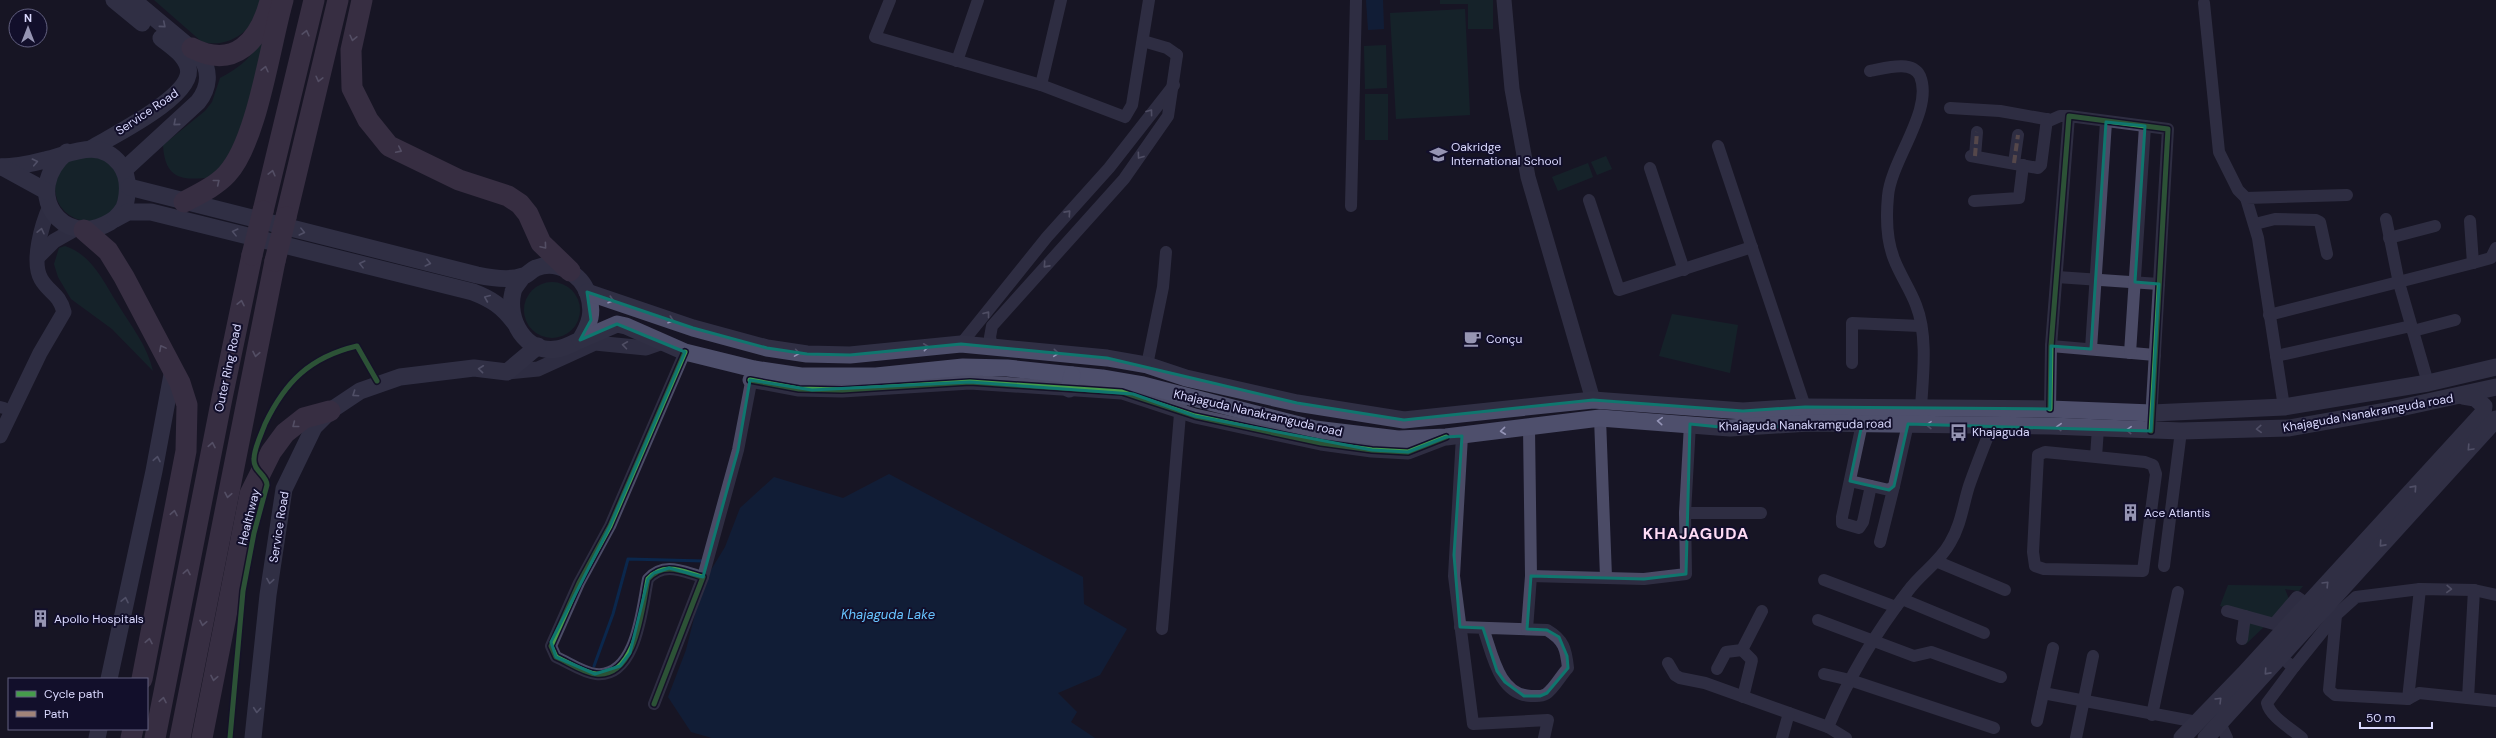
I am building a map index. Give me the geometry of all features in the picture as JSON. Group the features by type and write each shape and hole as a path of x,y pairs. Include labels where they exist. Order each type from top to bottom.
{"highway":[{"path":"190,58 225,56 237,51 256,36 270,0"},
{"path":"184,202 212,186 227,174 241,155 256,107 283,0"},
{"name":"Outer Ring Road","path":"155,738 222,398 252,255 314,0"},
{"name":"Outer Ring Road","path":"180,738 275,261 338,0"},
{"path":"362,0 351,50 352,88 368,120 389,146 459,180 508,196 520,204 528,214 541,243 570,270"},
{"path":"80,229 108,251 124,277 173,369 186,399 188,434 142,678"},
{"path":"202,738 250,494 271,452 285,434 304,418 330,411"}],"main road":[{"path":"114,0 184,58 190,58 205,64 206,92 185,116 124,170"},
{"path":"133,0 190,58"},
{"name":"Service Road","path":"92,148 174,96 189,78 190,58"},
{"path":"1,167 39,162 67,152 92,148 111,155 124,170 129,187 126,205 116,219"},
{"path":"67,152 55,162 48,176 48,199 57,217 67,225 80,229 101,228 128,212 151,212 472,292 491,299 504,308 515,323"},
{"path":"1,167 48,199"},
{"path":"129,187 477,275 492,278 523,276"},
{"path":"554,266 570,270 581,280 591,305 591,320 580,340 557,349 538,346 519,332 511,307 513,290 523,276 537,268 554,266"},
{"name":"Khajaguda Nanakramguda road","path":"587,292 693,328 767,348 807,354 850,355 961,344 1107,358 1147,364 1186,378 1232,389 1297,402 1404,420 1593,400 1743,411 1805,407 2050,409 2152,413 2284,408 2428,383 2496,367"},
{"name":"Khajaguda Nanakramguda road","path":"580,340 617,324 685,352 752,374 840,377 963,367 1071,382 1137,383 1181,403 1336,432 1398,439 1454,436 1529,428 1600,418 1730,428 1809,423 2098,428 2151,431 2289,428 2463,396 2496,388"},
{"path":"508,372 538,346"},
{"name":"Service Road","path":"253,738 268,595 284,489 298,457 314,427 330,411 360,391 400,377 474,368 508,372"},
{"path":"109,678 154,471 173,369"},
{"path":"2182,738 2244,674 2483,413 2484,406 2475,398 2463,396"},
{"path":"2216,734 2292,656 2496,419"}],"street":[{"path":"890,0 875,37 1041,85 1125,117 1132,106 1149,0"},
{"path":"957,61 978,0"},
{"path":"1041,85 1061,0"},
{"path":"1351,206 1356,0"},
{"path":"1504,0 1512,89 1528,177 1593,400"},
{"path":"2204,3 2219,152 2238,190 2246,198 2255,224 2284,408"},
{"path":"992,347 990,337 992,326 1124,179 1168,116 1174,85 1177,55 1143,43"},
{"path":"1870,71 1906,66 1913,68 1919,75 1922,85 1920,108 1893,172 1888,194 1886,219 1894,258 1917,306 1920,326 1923,383 1921,408"},
{"path":"961,344 1047,236 1109,168 1174,85"},
{"path":"1950,108 2000,111 2054,120 2060,116 2069,116 2168,129 2151,431"},
{"path":"2050,409 2051,346 2069,116"},
{"path":"1978,132 1973,156 2038,168 2041,165 2047,119"},
{"path":"2091,349 2106,122"},
{"path":"2130,353 2145,126"},
{"path":"1974,201 2019,198 2018,134"},
{"path":"1718,146 1805,407"},
{"path":"1650,168 1684,270"},
{"path":"2246,198 2347,195"},
{"path":"0,436 40,353 64,312 61,300 41,279 38,257 41,229 48,199"},
{"path":"1589,200 1619,290 1752,247"},
{"path":"2255,224 2275,219 2316,220 2320,222 2328,254"},
{"path":"2386,219 2399,282 2428,383"},
{"path":"2470,221 2473,263"},
{"path":"2389,238 2435,226"},
{"path":"38,257 54,241 80,229"},
{"path":"2269,315 2491,258 2496,248"},
{"path":"1147,364 1163,287 1166,252"},
{"path":"2057,277 2159,284"},
{"path":"2276,356 2455,320"},
{"path":"1852,363 1852,323 1920,326"},
{"path":"508,372 538,369 595,343 646,348 663,342"},
{"path":"2051,346 2155,355"},
{"path":"685,352 610,526 579,583 552,642 552,652 556,657 595,674 611,671 620,666 630,652 648,579 659,569 669,568 703,577"},
{"path":"654,704 703,577 738,450 752,374"},
{"path":"1162,629 1181,403"},
{"path":"1600,418 1606,577"},
{"path":"1531,576 1644,579 1686,574 1685,513 1690,424"},
{"path":"1862,424 1842,523 1859,528 1863,522 1871,486"},
{"path":"1880,542 1908,424"},
{"path":"1828,727 1850,680 1874,641 1909,589 1938,562 1957,530 1969,486 1992,426"},
{"path":"1527,629 1531,576 1529,428"},
{"path":"2096,457 2098,428"},
{"path":"2164,566 2181,431"},
{"path":"1454,436 1454,554 1456,603 1473,724 1548,720 1544,738"},
{"path":"2045,452 2096,457 2145,462 2153,465 2156,474 2143,571 2052,569 2035,566 2033,552 2038,455 2045,452"},
{"path":"1850,481 1888,490 1894,486"},
{"path":"1685,513 1761,513"},
{"path":"1938,562 2005,590"},
{"path":"1824,580 1899,603 1984,633"},
{"path":"2302,738 2275,716 2268,708 2267,703 2292,656 2356,597 2420,589 2474,590 2496,595"},
{"path":"2408,699 2420,589"},
{"path":"2468,698 2474,590"},
{"path":"2152,715 2178,592"},
{"path":"2227,611 2274,624 2297,597 2307,604"},
{"path":"1742,650 1762,610"},
{"path":"2336,615 2329,690 2331,693 2335,695 2408,699 2419,693 2496,701"},
{"path":"2242,639 2245,616"},
{"path":"1818,620 1914,656 1931,652 2001,677"},
{"path":"1460,627 1548,630 1559,636 1567,656 1568,668 1547,693 1540,696 1524,696 1514,692 1497,671 1482,628"},
{"path":"2037,721 2053,648"},
{"path":"1718,669 1726,652 1742,650"},
{"path":"1742,650 1752,660 1743,697"},
{"path":"2076,738 2093,656"},
{"path":"1668,663 1675,675 1680,678 1705,683 1828,727 1846,738"},
{"path":"1824,674 1850,680 1994,728"},
{"path":"2043,693 2152,715 2197,722"},
{"path":"1782,738 1789,714"}],"highlighted area":[{"path":"2106,122 2145,126 2135,282 2159,284 2151,431 1908,424 1894,486 1889,490 1850,481 1862,424 1730,428 1690,424 1686,574 1644,579 1531,576 1527,629 1547,630 1559,637 1567,656 1568,668 1547,693 1540,696 1524,696 1505,682 1497,671 1483,628 1460,627 1454,555 1462,436 1446,437 1408,452 1372,450 1195,416 1133,394 970,382 812,390 750,380 738,450 703,577 669,568 654,573 648,579 630,653 620,666 595,674 556,657 551,642 610,526 685,352 617,324 580,340 591,320 587,292 693,328 767,348 807,354 850,355 961,344 1107,358 1297,403 1404,420 1593,400 1743,411 1805,407 2050,409 2051,346 2091,349"}],"green space":[{"path":"154,0 264,0 255,19 241,34 233,39 213,43 202,42"},
{"path":"1440,0 1493,0 1493,29 1468,29 1468,4 1440,4"},
{"path":"1465,9 1470,115 1396,119 1390,13"},
{"path":"271,23 242,143 212,177 192,179 177,176 167,165 164,157 163,145 205,111 212,102 220,78 238,67 251,55"},
{"path":"1386,45 1387,88 1365,89 1364,46"},
{"path":"1365,94 1388,94 1388,140 1365,140"},
{"path":"88,155 101,157 116,170 119,175 121,188 119,201 106,216 101,219 88,221 75,219 60,206 57,201 55,188 57,175 70,160 75,157"},
{"path":"1606,156 1612,169 1597,175 1591,162"},
{"path":"1588,163 1593,177 1558,191 1552,177"},
{"path":"65,246 74,250 90,262 102,278 143,344 153,371 112,329 71,299 58,277 54,264 59,248"},
{"path":"546,282 558,282 568,286 576,294 580,304 580,316 576,326 568,334 558,338 546,338 536,334 528,326 524,316 524,304 528,294 536,286"},
{"path":"1672,314 1738,325 1730,373 1659,356"},
{"path":"2228,585 2303,586 2299,591 2285,589 2290,602 2245,645 2243,612 2220,606"}],"water":[{"path":"1366,0 1383,0 1384,29 1368,30"},
{"name":"Khajaguda Lake","path":"889,474 1083,577 1084,604 1127,629 1100,675 1058,693 1077,712 1071,722 1095,738 712,738 691,732 668,697 686,650 703,583 725,547 740,508 774,477 843,498"}],"waterway":[{"path":"594,666 613,614 628,559 704,561"}],"marked path":[{"path":"1975,156 1977,132"},
{"path":"2014,163 2018,135"}],"cycle path":[{"path":"2050,409 2051,346 2069,116 2168,129 2151,431"},
{"name":"Healthway","path":"230,738 243,591 254,533 267,485 265,478 254,463 256,446 265,424 281,396 301,373 313,364 340,351 357,346 377,381"},
{"path":"654,704 703,577 674,569 668,569 661,570 648,579 640,622 629,653 621,665 610,672 596,674 581,670 556,657 551,646 579,583 610,526 685,352"},
{"path":"750,380 799,389 842,390 970,382 1122,392 1195,416 1321,443 1372,450 1408,452 1446,437"}],"place":[{"name":"Oakridge International School","path":"1438,154"},
{"name":"Conçu","path":"1473,339"},
{"name":"Khajaguda","path":"1959,432"},
{"name":"Ace Atlantis","path":"2131,513"},
{"name":"Apollo Hospitals","path":"41,619"}],"district":[{"name":"KHAJAGUDA","path":"1696,533"}]}
